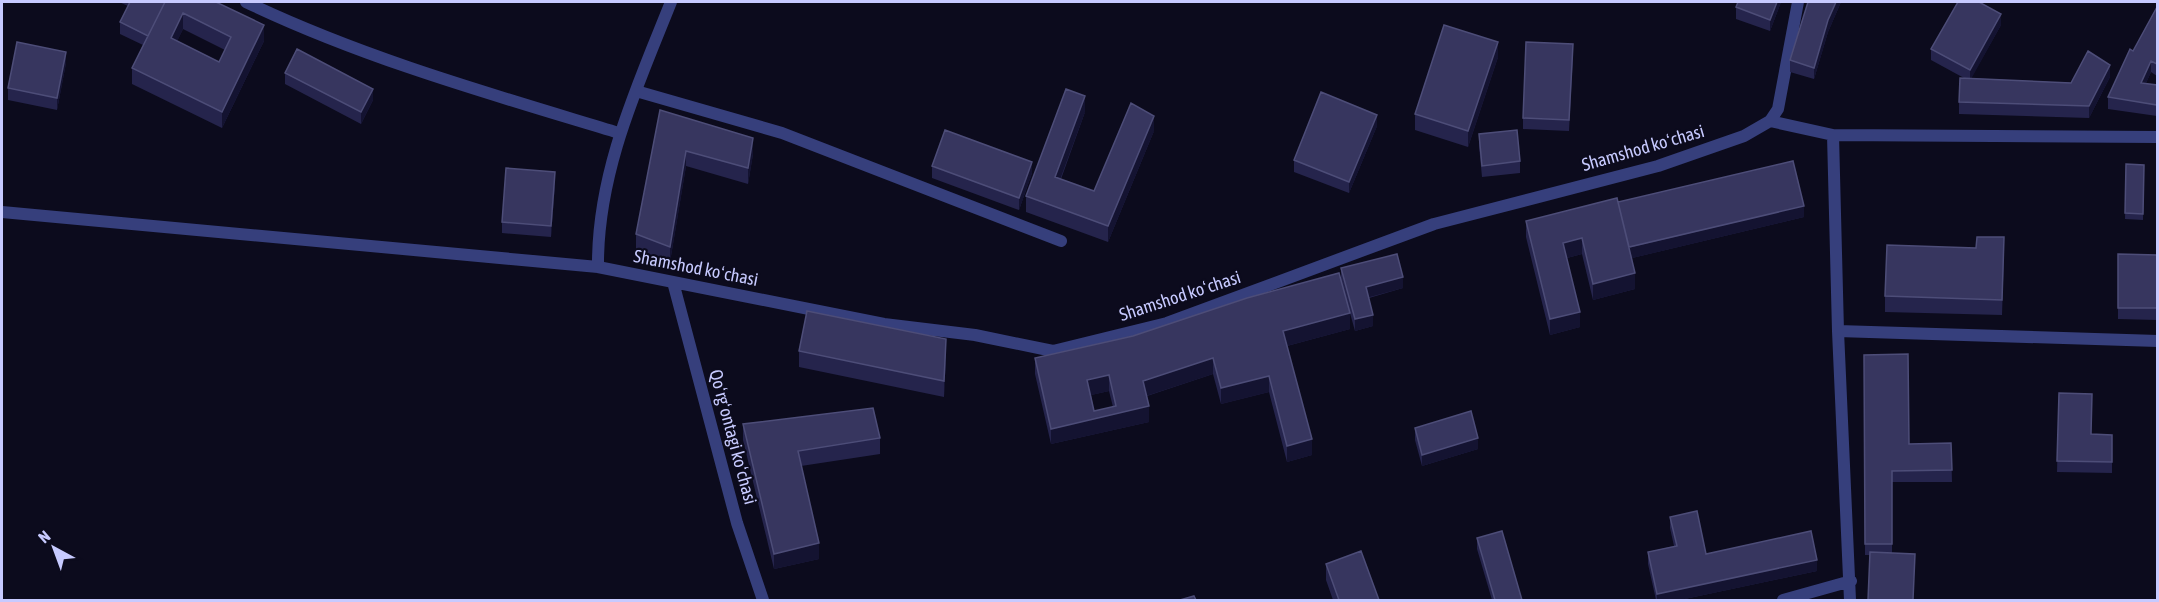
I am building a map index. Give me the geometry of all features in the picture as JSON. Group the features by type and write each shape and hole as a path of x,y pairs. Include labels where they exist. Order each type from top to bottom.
{"street":[{"path":"246,2 276,16 449,81 619,133"},
{"path":"598,267 598,228 619,133 671,2"},
{"path":"1798,2 1778,109 1770,121 1833,135 2157,137"},
{"path":"636,91 782,133 1061,241"},
{"name":"Shamshod koʻchasi","path":"2,212 598,267 885,324 975,336 1053,351 1167,323 1434,225 1658,166 1744,136 1770,121"},
{"path":"1833,135 1838,331 1851,581 1850,600"},
{"name":"Qoʻrgʻontagi koʻchasi","path":"673,282 737,523 763,600"},
{"path":"1838,331 2157,341"},
{"path":"1783,600 1851,581"}],"building":[{"path":"130,2 165,2 148,36 120,22"},
{"path":"165,2 216,2 264,25 222,112 132,68","holes":["183,13 231,37 219,62 171,38"]},
{"path":"1738,2 1777,2 1770,20 1736,7"},
{"path":"1808,2 1836,2 1828,20 1814,68 1790,60"},
{"path":"1958,2 1979,2 2001,14 1970,70 1931,49"},
{"path":"2157,7 2157,64 2151,61 2141,83 2157,85 2157,105 2108,97 2130,49 2133,51"},
{"path":"1444,25 1498,42 1468,131 1415,114"},
{"path":"17,42 66,52 57,98 8,88"},
{"path":"1526,42 1573,44 1569,120 1523,118"},
{"path":"297,49 373,89 361,112 285,73"},
{"path":"2088,51 2110,65 2089,106 1959,102 1960,78 2071,83"},
{"path":"1066,89 1085,96 1055,177 1094,191 1131,103 1154,116 1108,226 1026,196"},
{"path":"1321,92 1377,115 1349,182 1294,160"},
{"path":"660,110 753,138 748,168 686,151 670,247 636,234"},
{"path":"945,130 1032,162 1019,198 932,166"},
{"path":"1517,130 1520,161 1482,166 1479,134"},
{"path":"1793,161 1804,206 1629,247 1618,202"},
{"path":"2126,164 2144,165 2143,214 2125,213"},
{"path":"506,168 555,172 551,226 502,222"},
{"path":"1617,198 1635,273 1593,284 1582,238 1563,243 1580,312 1550,319 1526,221"},
{"path":"1977,237 2004,237 2002,300 1885,296 1887,245 1976,248"},
{"path":"1397,254 1403,277 1366,287 1373,315 1355,319 1341,268"},
{"path":"2118,254 2157,255 2157,308 2118,308"},
{"path":"1339,273 1350,313 1283,331 1312,439 1287,446 1269,376 1221,388 1213,358 1143,381 1149,406 1051,429 1035,358 1133,336 1247,298","holes":["1109,375 1116,406 1094,411 1087,380"]},
{"path":"807,311 946,339 944,381 799,351"},
{"path":"1908,354 1909,444 1951,443 1952,470 1892,471 1892,544 1865,544 1864,355"},
{"path":"2059,393 2092,394 2091,434 2112,435 2112,462 2057,461"},
{"path":"873,408 880,438 798,451 819,543 774,554 743,424"},
{"path":"1471,411 1478,438 1422,455 1415,428"},
{"path":"1697,511 1706,554 1811,531 1817,560 1657,594 1648,552 1677,546 1670,517"},
{"path":"1502,531 1522,600 1495,600 1477,538"},
{"path":"1361,551 1379,600 1339,600 1326,564"},
{"path":"1870,552 1915,554 1913,600 1868,600"},
{"path":"1194,596 1196,600 1180,600"}]}
